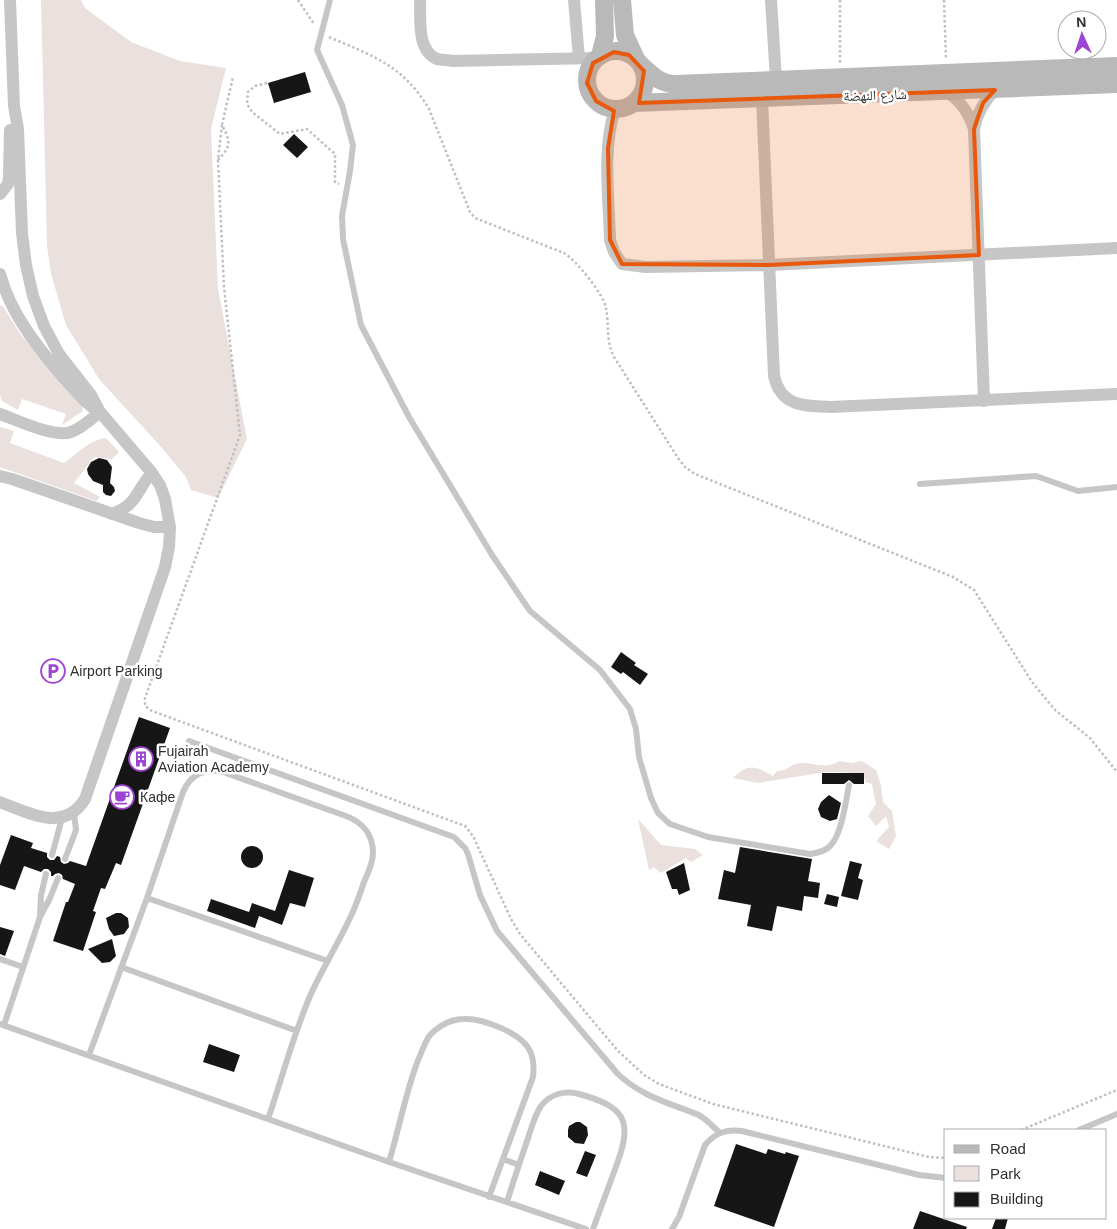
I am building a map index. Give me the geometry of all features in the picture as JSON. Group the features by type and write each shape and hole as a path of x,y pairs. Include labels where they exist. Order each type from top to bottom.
{"street":[{"path":"0,802 29,813 54,819 74,813 84,799 165,567 170,527 165,499 160,485 100,412 91,395 64,360 51,340 33,296 24,249 18,129 14,106 10,0"},
{"path":"420,0 422,42 429,53 438,59 453,61 579,58 599,57 614,52 629,55 638,62"},
{"path":"574,0 579,58"},
{"path":"604,0 605,36 599,57 593,63 587,76 589,90 596,101 608,108 615,109 628,107 634,103 645,86 645,78 625,36 622,0"},
{"path":"770,0 776,80"},
{"name":"شارع النهضة","path":"638,62 658,80 668,84 1117,66"},
{"name":"شارع النهضة","path":"634,103 1117,84"},
{"path":"984,401 974,129 983,103 996,90"},
{"path":"947,92 962,104 974,129"},
{"path":"762,99 774,376 776,385 788,401 804,406 831,407 1117,394"},
{"path":"0,194 8,184 10,122 14,106"},
{"path":"615,109 611,122 608,148 610,240 614,252 622,264 646,268 769,265 1117,248"},
{"path":"0,274 14,310 38,347 85,401 100,412"},
{"path":"0,414 62,434 78,429 100,412"},
{"path":"112,514 126,508 132,502 152,473"},
{"path":"0,476 147,525 170,527"}],"lane":[{"path":"330,0 317,50 342,105 353,145 342,216 343,239 361,325 409,417 492,555 530,611 600,670 630,709 636,729 639,757 651,798 658,814 670,824 708,837 810,854 820,852 832,844 841,824 849,785"},
{"path":"920,484 1036,476 1078,491 1117,487"},
{"path":"189,741 454,837 468,854 480,895 497,931 617,1073 642,1093 699,1115 719,1132"},
{"path":"88,1055 147,898 187,782 203,771 213,770 233,776 355,820 363,826 373,844 371,864 350,917 311,995 268,1119"},
{"path":"65,859 76,830 74,813"},
{"path":"52,855 62,818"},
{"path":"40,918 41,895 46,874"},
{"path":"58,878 40,918 2,1024 389,1162 586,1229"},
{"path":"147,898 328,961"},
{"path":"0,958 23,967"},
{"path":"121,967 297,1032"},
{"path":"389,1162 399,1131 408,1087 424,1046 436,1029 445,1024 465,1019 475,1020 510,1032 525,1043 533,1059 533,1077 489,1197"},
{"path":"507,1202 538,1111 549,1098 556,1094 573,1092 606,1103 613,1108 623,1123 625,1140 593,1229"},
{"path":"1081,1129 1117,1114"},
{"path":"672,1229 679,1217 705,1145 711,1137 719,1132 730,1130 742,1131 919,1175 944,1178"},
{"path":"503,1159 519,1165"}],"path":[{"path":"298,0 321,34 384,62 410,82 429,109 470,212 475,218 564,253 572,259 604,299 607,309 612,353 685,467 695,474 953,577 974,590 1032,682 1055,710 1090,738 1117,772"},
{"path":"840,0 840,78"},
{"path":"944,0 946,73"},
{"path":"233,77 222,125 218,160 224,287 240,435 145,698 145,706 152,711 465,826 473,836 511,920 520,934 618,1051 644,1075 659,1084 712,1104 929,1157 944,1158"},
{"path":"268,83 255,86 248,92 247,104 252,112 280,134 307,129 335,154 335,182 347,189"},
{"path":"218,160 227,150 229,142 222,125"},
{"path":"1023,1129 1117,1090"}],"highlighted area":[{"path":"614,52 629,55 644,71 639,103 995,90 983,103 974,129 979,255 769,265 622,264 610,240 608,148 614,111 596,101 587,83 593,63"}],"green space":[{"path":"41,0 81,0 85,8 131,42 180,61 226,68 211,129 218,289 247,439 218,498 191,490 186,477 162,448 99,379 66,325 51,274 47,245"},
{"path":"0,306 3,306 20,334 82,405 83,411 62,425 66,414 22,399 18,410 2,401 0,395"},
{"path":"0,427 14,431 10,443 64,463 94,441 106,438 119,452 112,459 94,457 74,483 100,497 96,501 0,467"},
{"path":"840,761 851,763 862,761 876,770 881,785 883,802 892,811 896,836 889,849 876,841 889,827 886,816 876,826 868,816 876,804 872,784 865,782 864,773 826,772 758,783 733,778 748,768 757,768 773,776 777,771 796,764 828,765"},
{"path":"638,819 661,845 695,849 703,855 691,862 686,858 661,873 654,867 649,870"}],"building":[{"path":"305,72 311,92 274,103 268,83"},
{"path":"294,134 308,147 297,158 283,145"},
{"path":"99,458 107,460 112,467 110,483 115,491 111,496 106,495 103,492 103,485 93,481 88,474 87,469 91,462"},
{"path":"621,652 636,663 634,665 648,674 640,685 623,672 621,674 611,667"},
{"path":"139,717 170,728 121,865 116,863 105,889 101,888 93,911 96,912 83,951 53,941 66,902 68,902 75,884 63,879 59,873 51,876 51,872 48,869 44,869 41,872 24,866 15,890 0,885 0,865 11,835 33,843 31,848 47,853 47,857 50,860 54,860 57,856 60,857 61,862 64,864 70,861 86,866"},
{"path":"822,773 864,773 864,784 854,784 849,780 844,784 822,784"},
{"path":"829,795 841,803 837,819 830,821 821,817 818,809 821,802"},
{"path":"252,846 260,849 263,857 260,865 252,868 244,865 241,857 244,849"},
{"path":"740,847 812,859 808,881 820,883 818,898 804,896 802,911 777,906 772,931 747,926 751,905 718,899 724,870 735,873"},
{"path":"850,861 862,864 858,878 863,880 858,900 841,896"},
{"path":"684,863 690,890 679,895 677,889 672,889 666,872"},
{"path":"289,870 314,878 305,907 290,903 282,925 259,916 255,928 207,911 211,899 249,912 252,903 275,911"},
{"path":"827,894 839,897 837,907 824,904"},
{"path":"116,913 121,913 128,918 129,927 124,934 114,936 109,929 106,918"},
{"path":"0,927 14,931 5,956 0,954"},
{"path":"112,939 116,956 110,962 102,963 88,949"},
{"path":"209,1044 240,1055 234,1072 203,1062"},
{"path":"580,1122 587,1127 588,1135 584,1144 575,1143 568,1137 569,1126"},
{"path":"736,1144 766,1154 768,1149 799,1156 774,1227 714,1206"},
{"path":"585,1151 596,1155 587,1177 576,1173"},
{"path":"540,1171 565,1181 559,1195 535,1185"},
{"path":"920,1211 967,1227 966,1229 913,1229"},
{"path":"996,1219 1008,1219 1005,1229 992,1229"}],"place":[{"name":"Airport Parking","path":"53,671"},
{"name":"Fujairah Aviation Academy","path":"141,759"},
{"name":"Кафе","path":"122,797"}]}
